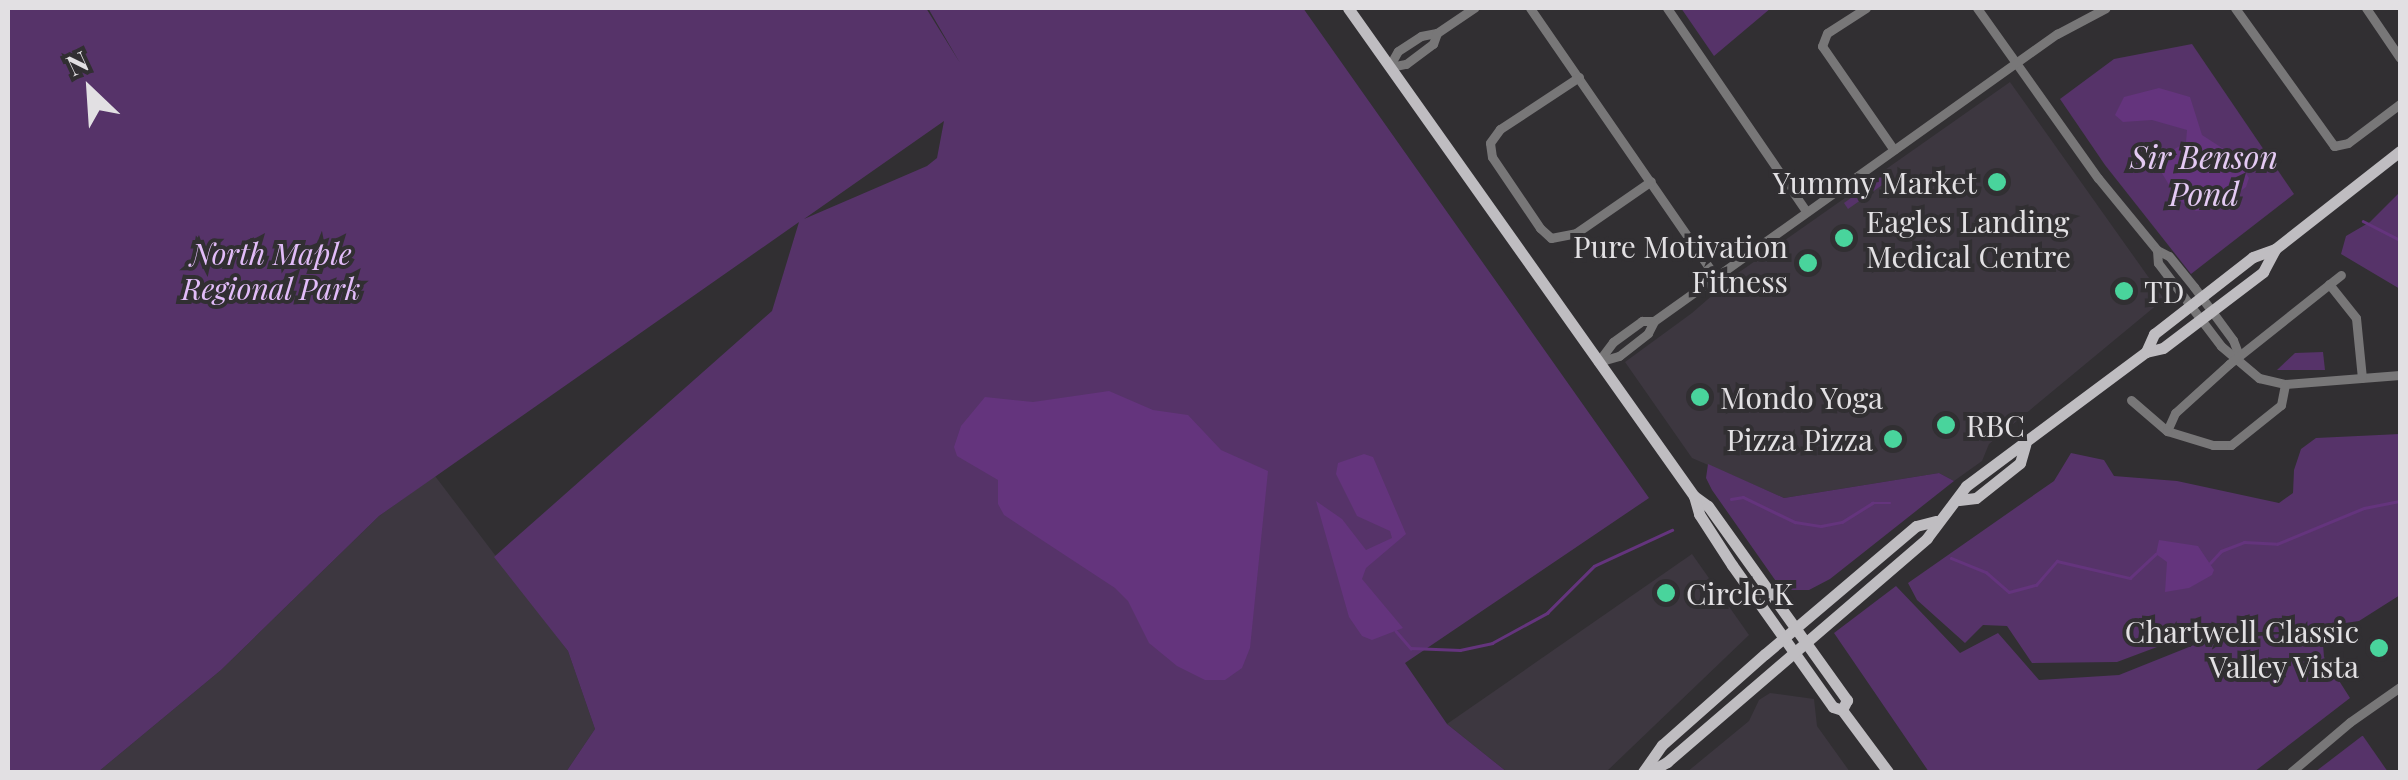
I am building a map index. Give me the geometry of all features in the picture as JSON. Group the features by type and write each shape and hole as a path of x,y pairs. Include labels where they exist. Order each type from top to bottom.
{"main road":[{"path":"1348,8 1694,496 1708,506 1847,700 1842,710"},
{"path":"2146,352 2154,334 2253,258 2275,249 2400,151"},
{"path":"1646,772 1667,762 1928,538 1936,521 1959,500 1966,486 2146,352 2164,348 2263,272 2275,249"},
{"path":"1694,496 1698,514 1793,652 1888,772"},
{"path":"1646,772 1662,745 1796,628 1916,526 1936,521"}],"street":[{"path":"1389,67 1409,62 1433,44 1438,33 1474,8"},
{"path":"1530,8 1715,276"},
{"path":"1667,8 1806,211"},
{"path":"1866,8 1827,33 1822,46 1894,150"},
{"path":"1977,8 2098,178 2157,250 2169,256 2221,346 2238,356 2259,378 2285,384 2400,376"},
{"path":"1598,362 1619,356 1648,334 1654,321 1715,276 2080,19 2106,8"},
{"path":"2235,8 2334,146 2348,144 2400,104"},
{"path":"2366,8 2400,58"},
{"path":"1579,77 1500,129 1490,143 1492,157 1540,228 1551,238 1576,233 1650,181"},
{"path":"2167,430 2174,413 2238,356 2342,275"},
{"path":"2329,284 2356,318 2362,378"},
{"path":"2130,400 2167,430 2214,445 2236,443 2281,405 2285,384"},
{"path":"2292,772 2399,691"}],"shaded area":[{"path":"2010,82 2164,299 1989,444 1982,461 1954,481 1939,473 1784,498 1692,458 1625,362 1738,273"},
{"path":"435,476 568,651 595,729 566,772 98,772 221,670 379,516"},
{"path":"1692,554 1749,635 1606,772 1507,772 1447,724"},
{"path":"1770,693 1814,699 1817,726 1850,772 1687,772 1749,721 1759,700"}],"green space":[{"name":"North Maple Regional Park","path":"8,8 926,8 960,63 928,8 1303,8 1649,498 1405,663 1447,724 1507,772 566,772 595,729 568,651 494,557 772,311 799,222 379,516 221,670 98,772 8,772","holes":["944,121 937,158 927,166 804,219"]},
{"path":"1681,8 1771,8 1714,56"},
{"path":"2192,44 2294,194 2191,274 2105,165 2060,99 2114,59"},
{"path":"1884,174 1888,181 1848,209 1844,203"},
{"path":"2400,192 2400,289 2341,254 2346,236 2370,222"},
{"path":"2323,352 2325,370 2277,370 2295,353"},
{"path":"2400,434 2400,595 2359,621 2284,632 2197,632 2117,662 2032,663 2007,626 1983,625 1965,643 1917,600 1908,583 2054,481 2071,453 2104,460 2114,476 2177,481 2279,503 2293,493 2294,470 2301,449 2316,438"},
{"path":"1708,464 1784,498 1939,473 1954,481 1830,579 1809,590 1790,590 1780,587 1712,490 1706,478"},
{"path":"1896,586 1960,653 1998,633 2039,680 2119,675 2204,641 2322,630 2324,657 2350,698 2254,772 1929,772 1834,633"},
{"path":"2362,736 2388,772 2315,772"}],"water":[{"name":"Sir Benson Pond","path":"2159,88 2190,97 2202,135 2236,157 2249,178 2246,187 2218,208 2196,211 2187,206 2177,198 2160,170 2165,155 2186,142 2187,130 2152,120 2123,122 2115,115 2124,97"},
{"path":"1109,391 1153,410 1188,415 1221,450 1268,471 1250,648 1242,668 1225,680 1205,680 1177,666 1149,643 1128,601 1115,588 1004,515 998,504 998,480 957,456 954,447 961,426 985,397 1033,402"},
{"path":"1364,454 1373,457 1406,534 1366,568 1362,579 1403,628 1372,640 1362,636 1349,617 1316,501 1342,519 1366,550 1392,538 1390,531 1357,516 1336,474 1338,463"},
{"path":"2159,540 2198,546 2214,570 2212,575 2189,588 2165,592 2167,562 2156,554"}],"waterway":[{"path":"2363,221 2400,240"},
{"path":"1731,499 1743,497 1795,522 1821,526 1842,522 1872,503 1890,503"},
{"path":"2210,563 2221,551 2244,542 2277,544 2364,508 2400,501"},
{"path":"1396,631 1411,648 1460,650 1492,643 1547,613 1594,566 1672,530"},
{"path":"1951,558 1986,572 2009,592 2036,585 2057,561 2130,578 2156,554"}],"place":[{"name":"Yummy Market","path":"1997,182"},
{"name":"Eagles Landing Medical Centre","path":"1844,238"},
{"name":"Pure Motivation Fitness","path":"1808,263"},
{"name":"TD","path":"2124,291"},
{"name":"Mondo Yoga","path":"1700,397"},
{"name":"RBC","path":"1946,425"},
{"name":"Pizza Pizza","path":"1893,439"},
{"name":"Circle K","path":"1666,593"},
{"name":"Chartwell Classic Valley Vista","path":"2379,648"}]}
